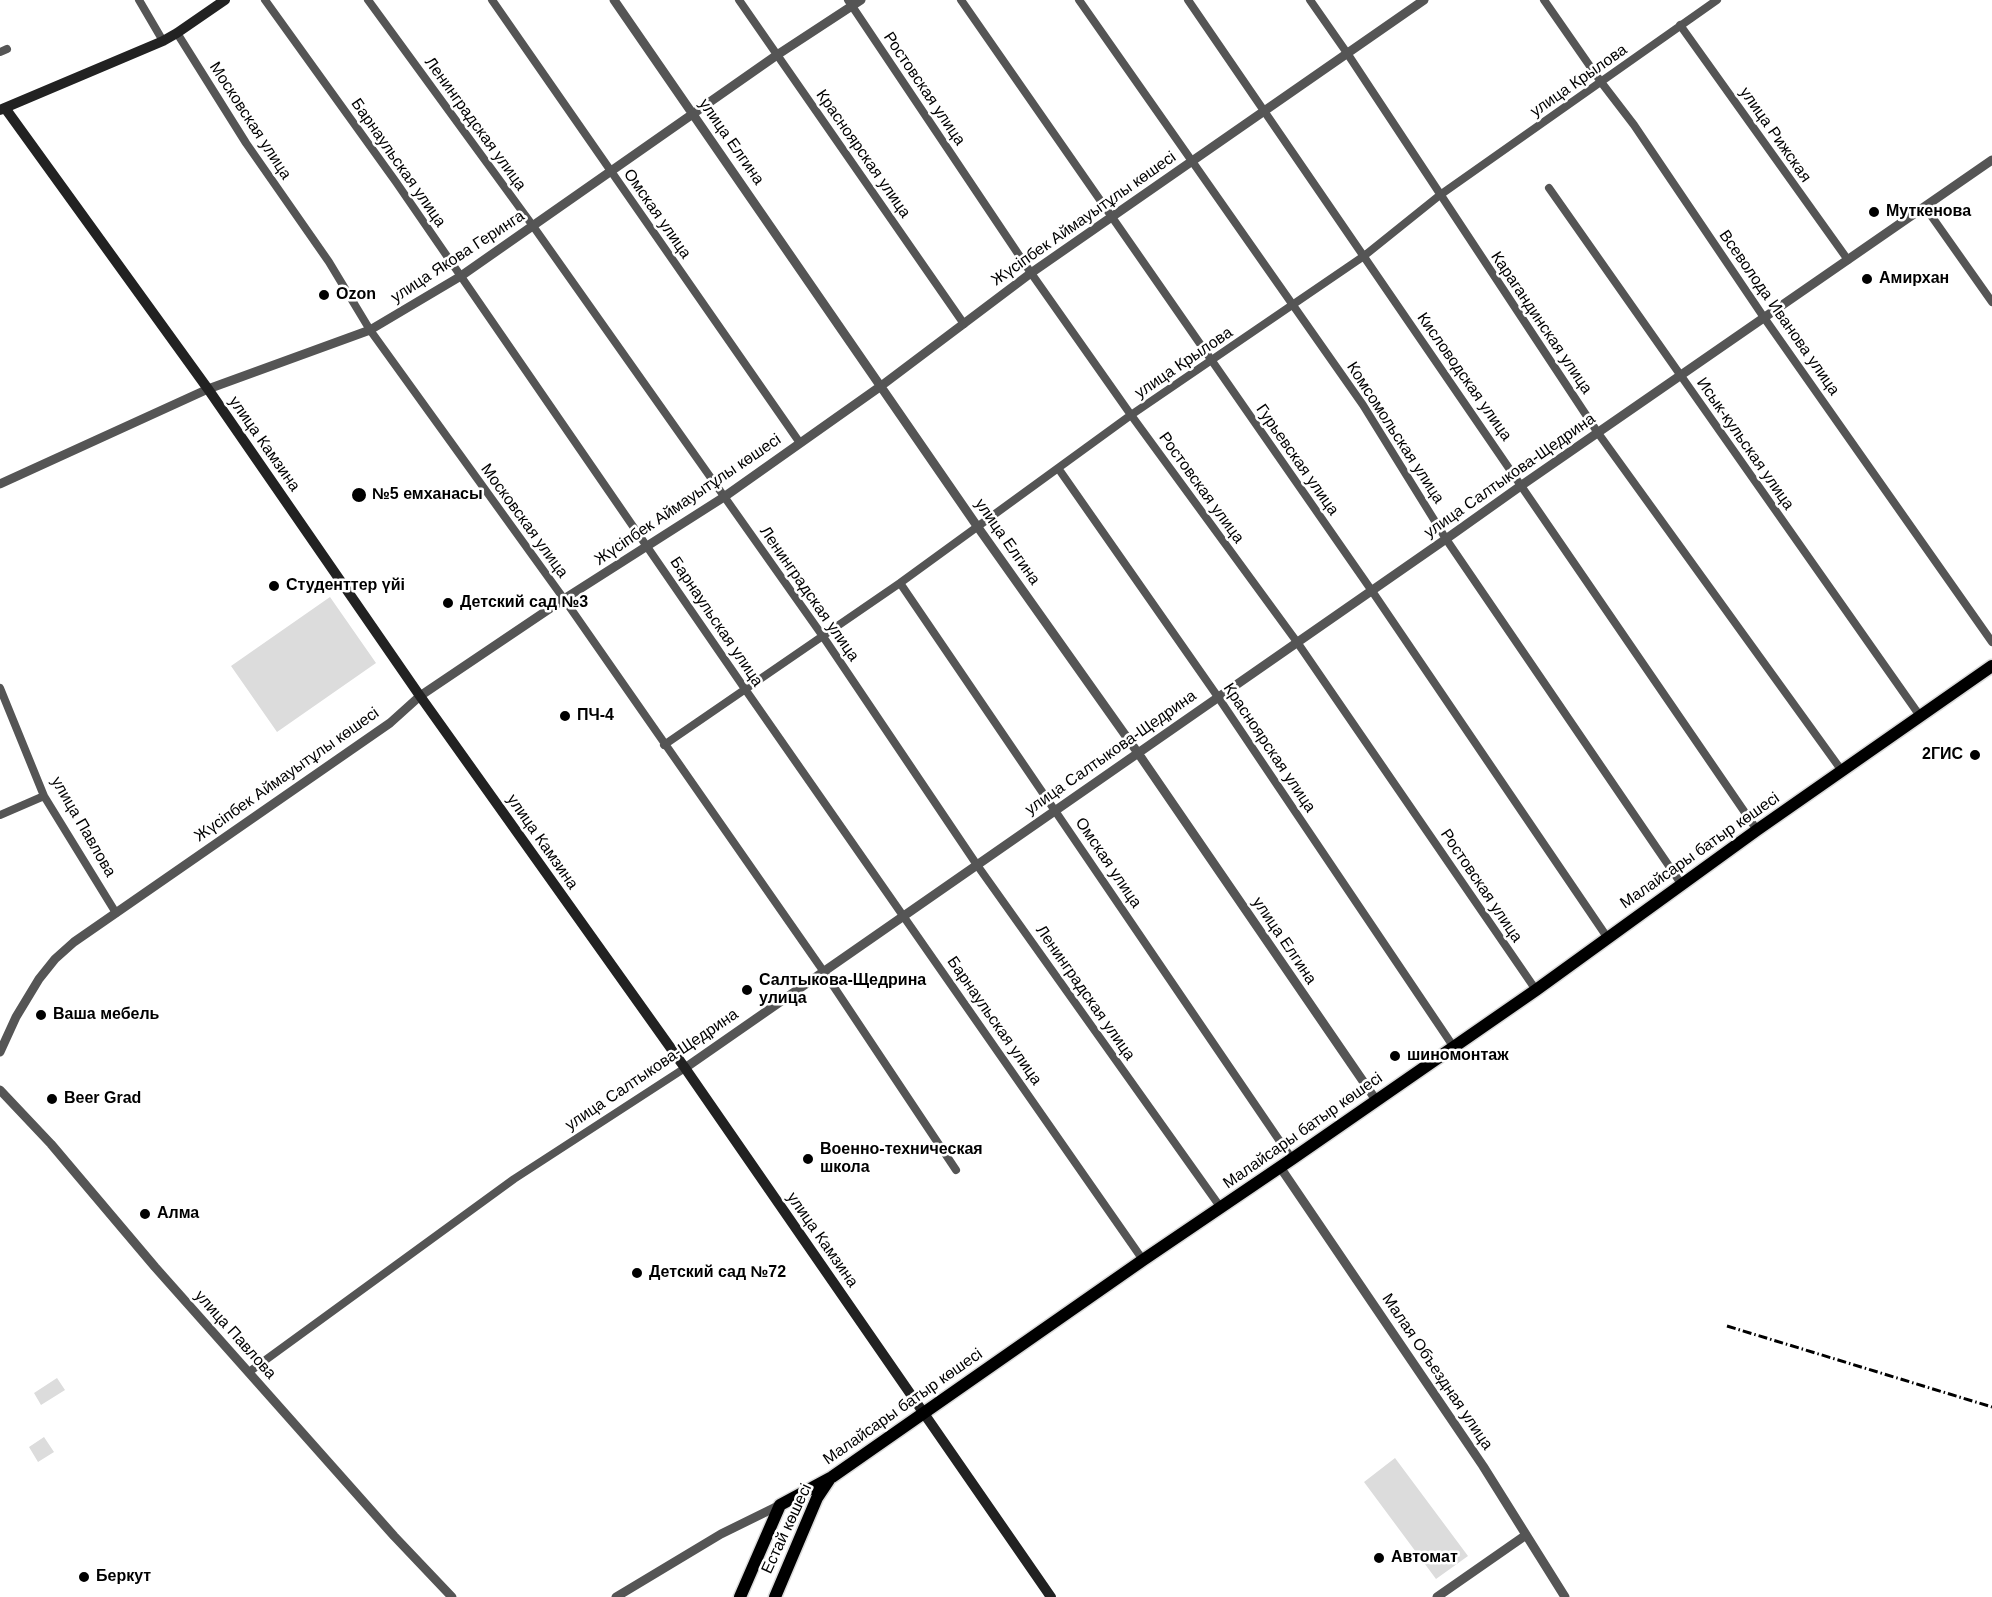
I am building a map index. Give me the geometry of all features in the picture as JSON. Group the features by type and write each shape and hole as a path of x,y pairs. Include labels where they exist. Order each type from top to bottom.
{"main road":[{"path":"3,109 163,41 225,0"},
{"name":"улица Камзина","path":"3,109 208,389 420,696 685,1068 1051,1597"},
{"name":"Малайсары батыр көшесі","path":"780,1505 832,1477 1292,1159 1536,990 1757,830 1992,666"},
{"name":"Естай көшесі","path":"775,1597 817,1498 832,1477"},
{"name":"Естай көшесі","path":"740,1597 780,1505"}],"street":[{"path":"139,0 163,41"},
{"name":"Барнаульская улица","path":"265,0 461,276 745,689 1143,1260"},
{"name":"Ленинградская улица","path":"368,0 533,226 822,635 977,865 1221,1208"},
{"name":"Омская улица","path":"492,0 800,443"},
{"name":"улица Елгина","path":"614,0 977,526 1138,753 1376,1100"},
{"name":"Красноярская улица","path":"738,0 964,324"},
{"name":"улица Якова Геринга","path":"0,484 208,389 370,330 461,276 851,3 861,0"},
{"name":"Гурьевская улица","path":"961,0 1372,591 1607,937"},
{"name":"Комсомольская улица","path":"1079,0 1363,405 1446,539 1682,885"},
{"name":"Кисловодская улица","path":"1188,0 1757,830"},
{"name":"Карагандинская улица","path":"1310,0 1598,433 1842,771"},
{"name":"Жүсіпбек Аймауытұлы көшесі","path":"0,1052 21,1009 55,959 74,942 390,723 420,696 564,599 724,497 881,386 1031,273 1424,0"},
{"name":"Всеволода Иванова улица","path":"1544,0 1634,125 1765,319 1992,642"},
{"name":"улица Крылова","path":"664,744 900,583 1131,415 1364,256 1440,195 1717,0"},
{"name":"Ростовская улица","path":"851,3 1031,273 1131,415 1297,642 1536,990"},
{"name":"улица Рижская","path":"1680,25 1848,260"},
{"name":"Московская улица","path":"177,33 246,143 329,262 370,330 564,599 824,972 956,1170"},
{"name":"улица Салтыкова-Щедрина","path":"249,1372 514,1179 685,1068 1992,160"},
{"name":"Исык-кульская улица","path":"1549,188 1920,716"},
{"path":"1925,207 1992,302"},
{"name":"Красноярская улица","path":"1058,468 1218,697 1453,1046"},
{"name":"Омская улица","path":"900,583 1292,1159"},
{"name":"улица Павлова","path":"0,688 44,796 116,913"},
{"path":"0,815 44,796"},
{"name":"улица Павлова","path":"0,1090 66,1161 155,1267 394,1536 452,1597"},
{"name":"Малая Объездная улица","path":"1280,1167 1476,1457 1565,1597"},
{"name":"Малайсары батыр көшесі","path":"616,1597 721,1533 780,1505"},
{"path":"1437,1597 1526,1535"}],"shaded area":[{"path":"330,597 376,663 277,732 231,666"},
{"path":"57,1378 65,1390 41,1405 34,1393"},
{"path":"44,1437 54,1452 38,1462 29,1447"},
{"path":"1395,1458 1468,1556 1436,1579 1364,1482"}],"railway":[{"path":"1727,1326 1992,1407"}],"place":[{"name":"Муткенова","path":"1874,212"},
{"name":"Амирхан","path":"1867,279"},
{"name":"Ozon","path":"324,295"},
{"name":"№5 емханасы","path":"359,495"},
{"name":"Студенттер үйі","path":"274,586"},
{"name":"Детский сад №3","path":"448,603"},
{"name":"ПЧ-4","path":"565,716"},
{"name":"2ГИС","path":"1975,755"},
{"name":"Салтыкова-Щедрина улица","path":"747,990"},
{"name":"Ваша мебель","path":"41,1015"},
{"name":"шиномонтаж","path":"1395,1056"},
{"name":"Beer Grad","path":"52,1099"},
{"name":"Военно-техническая школа","path":"808,1159"},
{"name":"Алма","path":"145,1214"},
{"name":"Детский сад №72","path":"637,1273"},
{"name":"Автомат","path":"1379,1558"},
{"name":"Беркут","path":"84,1577"}]}
